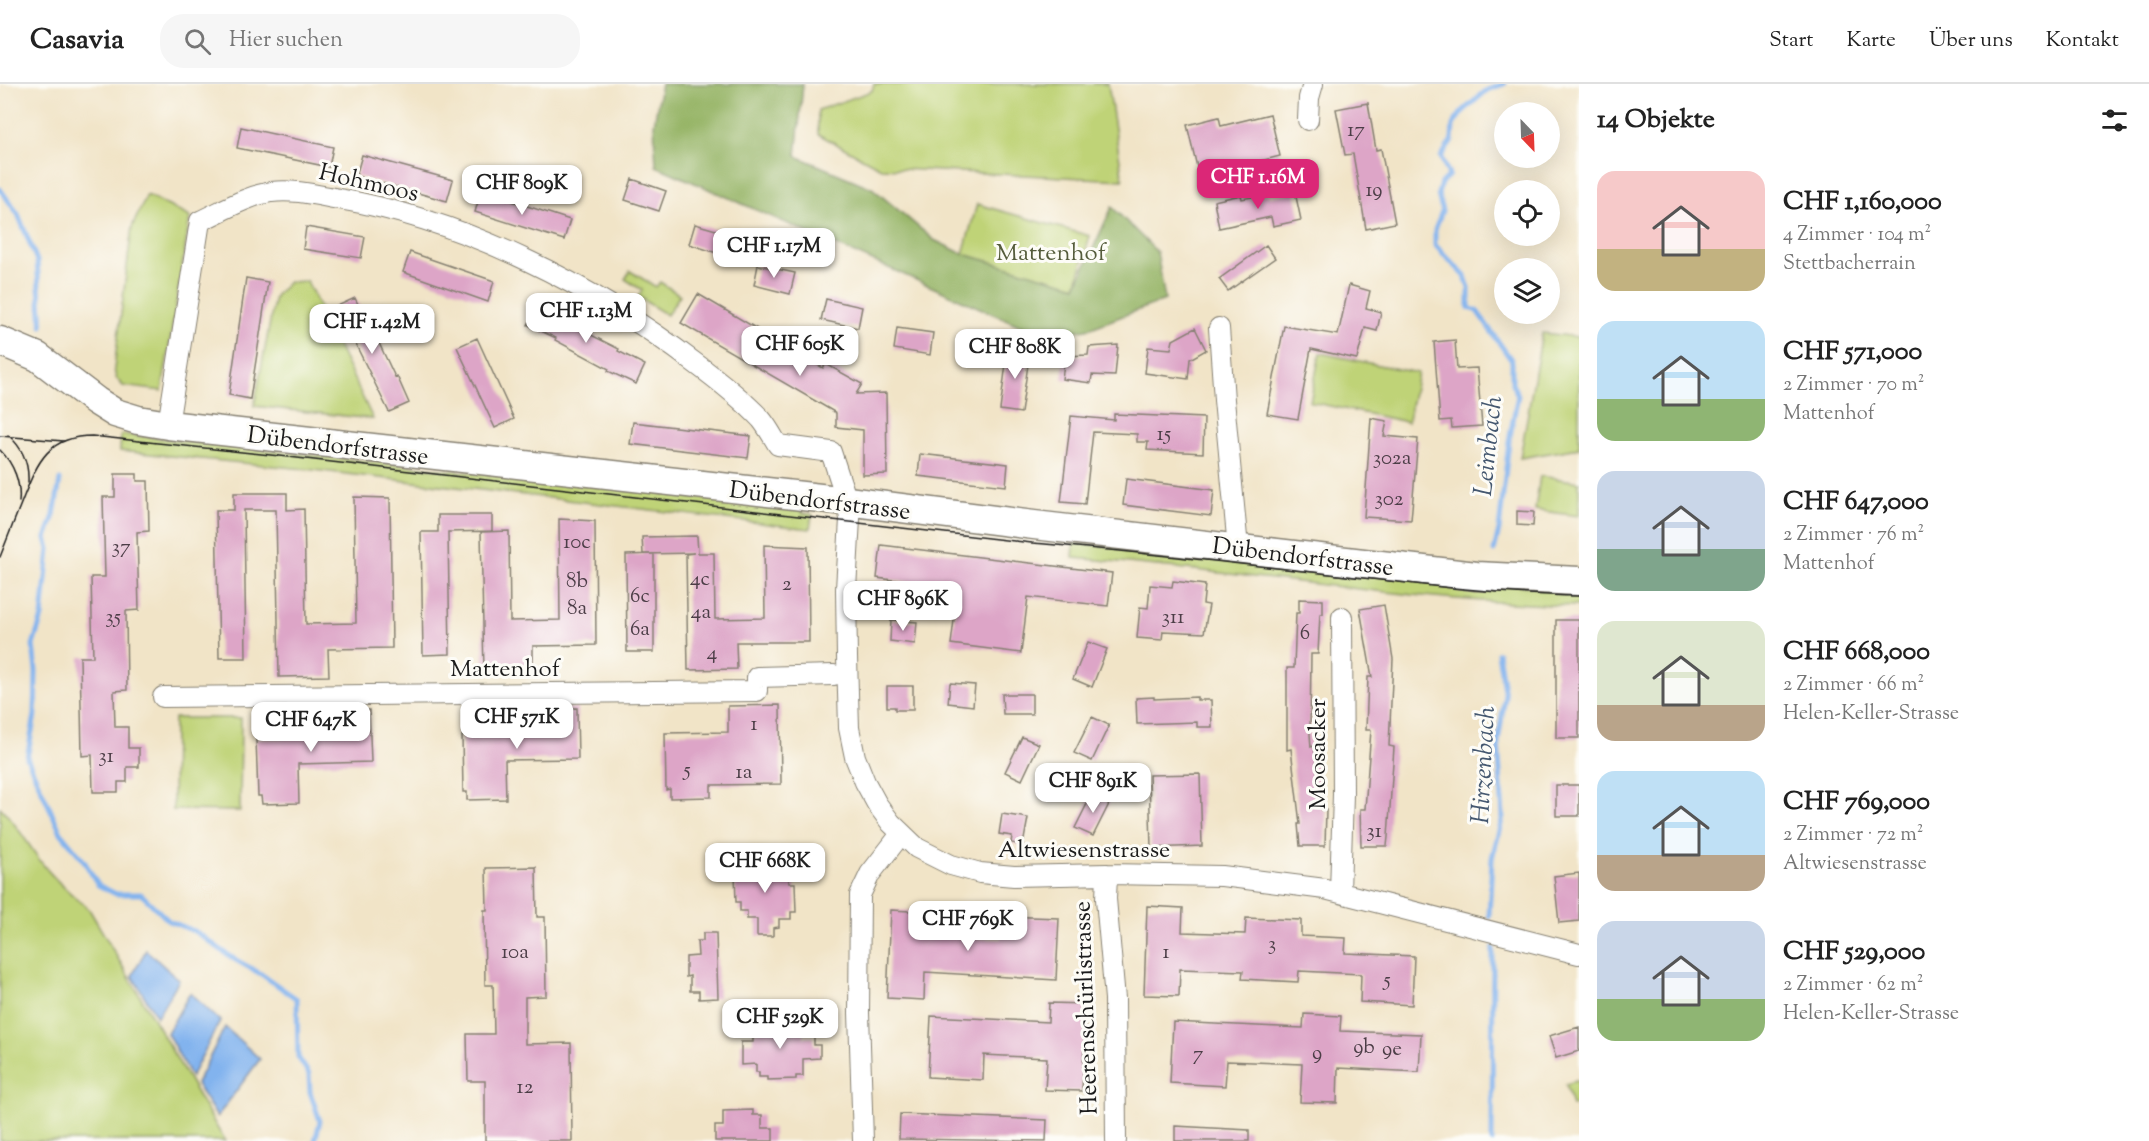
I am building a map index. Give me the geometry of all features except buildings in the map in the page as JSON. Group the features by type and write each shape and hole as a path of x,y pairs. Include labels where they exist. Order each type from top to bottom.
{"street":[{"path":"1308,120 1309,98 1313,84"},
{"name":"Hohmoos","path":"168,425 200,221 251,198 271,192 296,192 376,206 461,232 527,261 599,299 657,334 726,387 762,420 778,445 831,452 848,501"},
{"path":"1220,328 1224,400 1238,548"},
{"name":"Dübendorfstrasse","path":"0,341 38,357 96,401 115,412 138,420 168,425 848,501 1476,576 1579,581"},
{"name":"Altwiesenstrasse","path":"848,501 850,522 846,589 849,728 855,757 877,804 901,834 917,848 951,865 980,873 1014,876 1107,874 1233,877 1340,892 1579,954"},
{"name":"Moosacker","path":"1340,892 1343,794 1342,617"},
{"name":"Mattenhof","path":"163,697 757,691 757,677 834,675"},
{"path":"863,1141 859,1013 860,895 870,873 901,834"},
{"name":"Heerenschürlistrasse","path":"1107,874 1106,898 1115,999 1116,1141"}],"green space":[{"path":"661,84 803,84 796,156 872,188 934,240 963,254 1076,286 1112,207 1157,252 1165,300 1091,328 1046,337 656,166 654,124"},
{"path":"874,84 1108,84 1123,180 881,168 818,134 818,110 872,91"},
{"path":"147,195 190,217 162,391 123,386 116,378 114,369 132,227"},
{"name":"Mattenhof","path":"977,204 1090,236 1076,286 963,254"},
{"path":"630,271 656,287 660,282 680,295 667,315 638,297 642,290 625,279"},
{"path":"307,281 373,419 254,406 275,296 289,282"},
{"path":"1542,333 1579,337 1579,448 1520,458"},
{"path":"1320,353 1418,373 1408,422 1310,402"},
{"path":"121,434 802,509 802,513 812,514 810,529 305,469 120,451"},
{"path":"1540,476 1579,482 1579,516 1535,510"},
{"path":"1074,543 1579,591 1579,606 1452,599 1073,558"},
{"path":"174,718 241,718 240,811 173,810"},
{"path":"0,807 50,873 89,909 225,1141 0,1141"},
{"path":"1579,1080 1579,1104 1572,1106 1566,1084"}],"water":[{"path":"146,950 179,980 157,1017 132,976"},
{"path":"190,993 220,1021 191,1077 167,1033"},
{"path":"225,1027 260,1059 217,1117 196,1084"}],"waterway":[{"name":"Leimbach","path":"1494,551 1499,530 1509,441 1518,395 1512,384 1512,361 1477,311 1469,308 1469,288 1465,276 1435,245 1435,230 1442,211 1438,194 1441,183 1449,175 1441,157 1452,140 1453,125 1462,112 1487,90 1504,84"},
{"path":"0,189 18,214 37,261 42,326"},
{"path":"60,480 54,515 46,538 49,549 42,617 33,645 36,671 35,715 27,758 61,833 84,861 98,885 116,894 141,894 169,921 196,932 297,999 298,1057 309,1074 310,1092 320,1121 315,1141"},
{"name":"Hirzenbach","path":"1489,916 1492,858 1503,816 1498,742 1505,696 1498,653"},
{"name":"Hirzenbach","path":"1492,1141 1493,948"}],"tram line":[{"path":"8,435 24,456 28,482"},
{"path":"0,436 64,441"},
{"path":"0,557 29,483 40,462 47,453 65,440 92,436 1032,543 1181,557 1454,588 1579,596"},
{"path":"0,450 16,474 19,502"}]}
